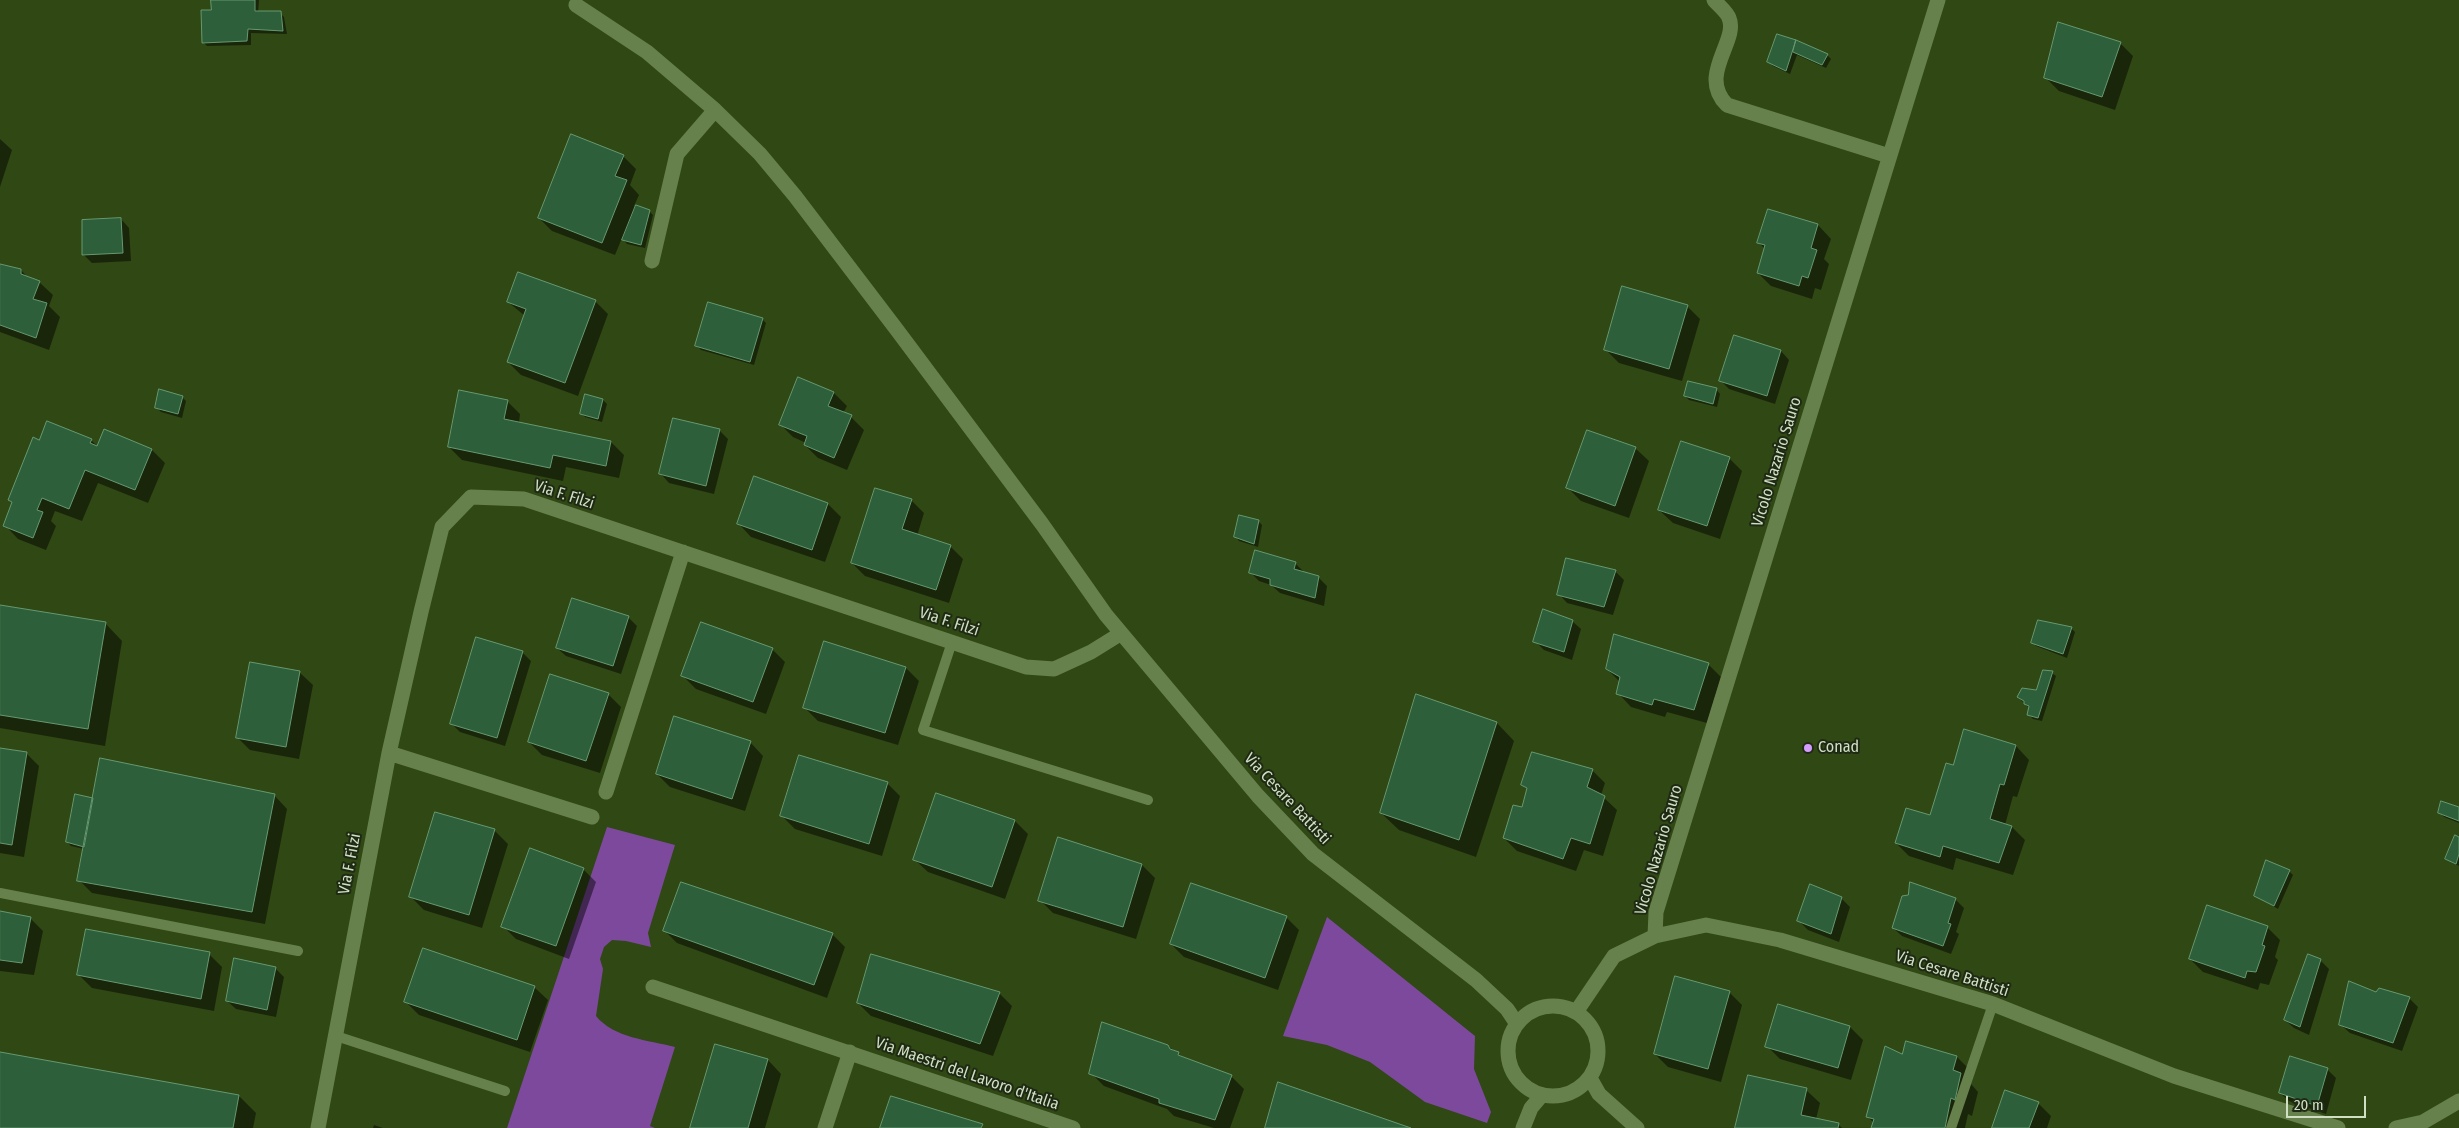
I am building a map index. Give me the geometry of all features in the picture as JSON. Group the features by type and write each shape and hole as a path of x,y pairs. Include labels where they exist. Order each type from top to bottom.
{"street":[{"path":"1714,0 1729,18 1730,28 1716,72 1716,87 1720,99 1727,106 1889,156"},
{"name":"Vicolo Nazario Sauro","path":"1654,936 1656,912 1938,0"},
{"name":"Via Cesare Battisti","path":"576,5 647,52 715,110 760,154 795,196 1030,508 1120,634 1258,796 1312,854 1476,980 1507,1009 1517,1024"},
{"path":"652,261 677,154 715,110"},
{"name":"Via F. Filzi","path":"318,1128 389,753 442,527 471,497 524,499 1026,667 1054,668 1091,652 1120,634"},
{"path":"606,792 683,552"},
{"path":"389,753 592,817"},
{"name":"Via Cesare Battisti","path":"1576,1012 1614,956 1654,936 1706,925 1780,940 1993,1004 2174,1076 2338,1128"},
{"name":"Via Maestri del Lavoro d'Italia","path":"653,988 850,1052 1073,1128"},
{"path":"1551,1006 1564,1007 1576,1012 1588,1021 1596,1035 1599,1050 1597,1065 1590,1078 1569,1094 1542,1095 1529,1089 1518,1079 1511,1067 1508,1052 1510,1037 1517,1024 1526,1015 1551,1006"},
{"name":"Via Maestri del Lavoro d'Italia","path":"825,1128 850,1052"},
{"path":"1590,1078 1600,1094 1637,1128"},
{"path":"1523,1128 1531,1108 1542,1095"},
{"path":"2396,1128 2422,1122 2459,1102"}],"lane":[{"path":"952,642 924,730 1148,800"},
{"path":"0,893 298,950"},
{"path":"1951,1128 1993,1004"},
{"path":"336,1036 505,1091"}],"shaded area":[{"path":"607,827 675,845 648,933 651,947 612,940 604,947 600,959 603,969 596,1016 603,1023 622,1034 675,1047 650,1126 655,1128 507,1128"},
{"path":"1327,917 1475,1036 1474,1069 1491,1112 1487,1123 1425,1102 1370,1062 1327,1045 1283,1036"}],"building":[{"path":"211,0 255,0 255,11 281,11 283,31 248,29 247,41 202,43 201,10 211,10"},
{"path":"2058,22 2121,42 2102,97 2044,78"},
{"path":"1777,34 1796,40 1786,71 1767,62"},
{"path":"1796,40 1828,54 1822,65 1793,52"},
{"path":"571,134 624,155 615,176 627,180 602,243 538,218"},
{"path":"636,205 650,210 641,245 622,240"},
{"path":"1768,209 1818,224 1811,248 1817,250 1808,278 1802,276 1799,286 1757,273 1765,245 1757,243"},
{"path":"121,218 123,253 82,255 82,220"},
{"path":"0,264 21,269 21,274 40,281 33,299 47,303 36,338 0,325"},
{"path":"518,272 596,300 565,383 507,362 526,309 507,302"},
{"path":"1622,286 1688,305 1669,369 1604,350"},
{"path":"708,302 763,318 750,362 695,346"},
{"path":"1734,335 1781,350 1767,396 1719,381"},
{"path":"798,377 834,392 828,406 852,415 834,458 804,445 807,436 779,425"},
{"path":"1688,381 1717,388 1713,404 1684,396"},
{"path":"159,389 183,396 178,414 155,408"},
{"path":"459,390 508,400 504,419 611,441 606,466 553,455 550,468 448,447"},
{"path":"585,394 603,399 598,419 580,414"},
{"path":"673,418 720,429 706,486 659,474"},
{"path":"47,421 92,439 90,443 97,446 104,429 152,449 135,490 85,470 69,509 42,498 37,510 43,512 33,538 3,526 12,502 8,500 33,437 39,440"},
{"path":"1587,430 1636,447 1615,506 1566,488"},
{"path":"1681,441 1730,457 1707,526 1658,510"},
{"path":"754,476 828,503 812,550 737,524"},
{"path":"875,488 912,499 902,529 951,545 936,590 851,563"},
{"path":"1239,515 1259,520 1254,544 1234,537"},
{"path":"1255,550 1296,562 1294,569 1319,576 1315,598 1270,585 1270,579 1249,573"},
{"path":"1566,558 1616,570 1604,607 1557,595"},
{"path":"572,598 629,616 613,666 556,648"},
{"path":"0,605 106,622 88,729 0,715"},
{"path":"1543,609 1573,620 1564,652 1533,642"},
{"path":"2038,620 2072,627 2063,654 2031,643"},
{"path":"701,622 773,648 753,702 681,676"},
{"path":"1614,634 1709,663 1694,710 1654,699 1652,705 1616,694 1620,677 1606,669"},
{"path":"476,637 523,651 497,738 450,724"},
{"path":"824,641 906,667 885,733 803,708"},
{"path":"250,662 300,671 286,747 236,738"},
{"path":"2043,670 2053,671 2038,718 2027,715 2029,706 2017,697 2022,688 2036,690"},
{"path":"550,674 609,693 586,761 528,742"},
{"path":"1416,694 1497,722 1459,840 1380,813"},
{"path":"674,716 751,741 732,799 656,774"},
{"path":"1964,729 2016,745 2004,785 2000,784 1990,819 2012,826 1999,863 1943,846 1940,857 1895,843 1906,808 1930,815 1946,763 1953,765"},
{"path":"0,748 27,752 12,845 0,843"},
{"path":"1532,752 1593,769 1587,787 1605,796 1590,844 1571,838 1563,859 1503,838 1513,805 1522,807 1527,788 1521,785"},
{"path":"799,755 888,782 869,844 780,816"},
{"path":"100,758 275,794 252,912 77,881"},
{"path":"936,793 1015,820 992,887 913,860"},
{"path":"75,794 93,798 84,847 66,842"},
{"path":"2441,801 2459,807 2459,821 2438,813"},
{"path":"435,812 495,829 469,915 409,897"},
{"path":"2455,835 2459,837 2459,854 2456,864 2445,859"},
{"path":"1058,837 1142,864 1123,927 1038,901"},
{"path":"530,848 584,868 556,946 501,927"},
{"path":"2266,860 2290,870 2274,906 2254,896"},
{"path":"681,882 833,933 814,985 663,931"},
{"path":"1910,882 1956,898 1948,923 1951,924 1943,946 1892,928 1902,896 1908,895"},
{"path":"1191,883 1287,916 1265,978 1170,944"},
{"path":"1810,884 1842,897 1831,934 1797,921"},
{"path":"2207,905 2268,926 2262,945 2265,946 2256,972 2247,971 2245,978 2189,959"},
{"path":"0,911 31,917 22,963 0,960"},
{"path":"86,929 210,952 201,999 77,975"},
{"path":"423,948 535,986 517,1040 404,1002"},
{"path":"871,954 1000,992 980,1044 857,1003"},
{"path":"2308,954 2321,959 2300,1027 2284,1020"},
{"path":"234,958 276,967 267,1010 226,1001"},
{"path":"1675,976 1730,991 1708,1069 1654,1054"},
{"path":"2349,981 2376,992 2379,988 2410,997 2393,1043 2339,1025"},
{"path":"1778,1004 1850,1026 1838,1068 1765,1047"},
{"path":"1102,1022 1168,1045 1170,1049 1179,1052 1178,1055 1232,1075 1215,1120 1159,1103 1159,1099 1089,1074"},
{"path":"1906,1041 1957,1056 1953,1070 1961,1073 1955,1100 1951,1098 1945,1128 1871,1128 1874,1119 1866,1117 1885,1046 1902,1054"},
{"path":"715,1044 768,1059 748,1128 690,1128"},
{"path":"0,1052 239,1095 233,1128 0,1128"},
{"path":"2290,1056 2328,1068 2317,1106 2279,1093"},
{"path":"1748,1075 1807,1088 1801,1115 1839,1123 1838,1128 1735,1128"},
{"path":"1278,1082 1411,1128 1265,1128"},
{"path":"2005,1090 2039,1102 2029,1128 1992,1128"},
{"path":"891,1096 983,1124 981,1128 880,1128"}],"place":[{"name":"Conad","path":"1808,748"}]}
